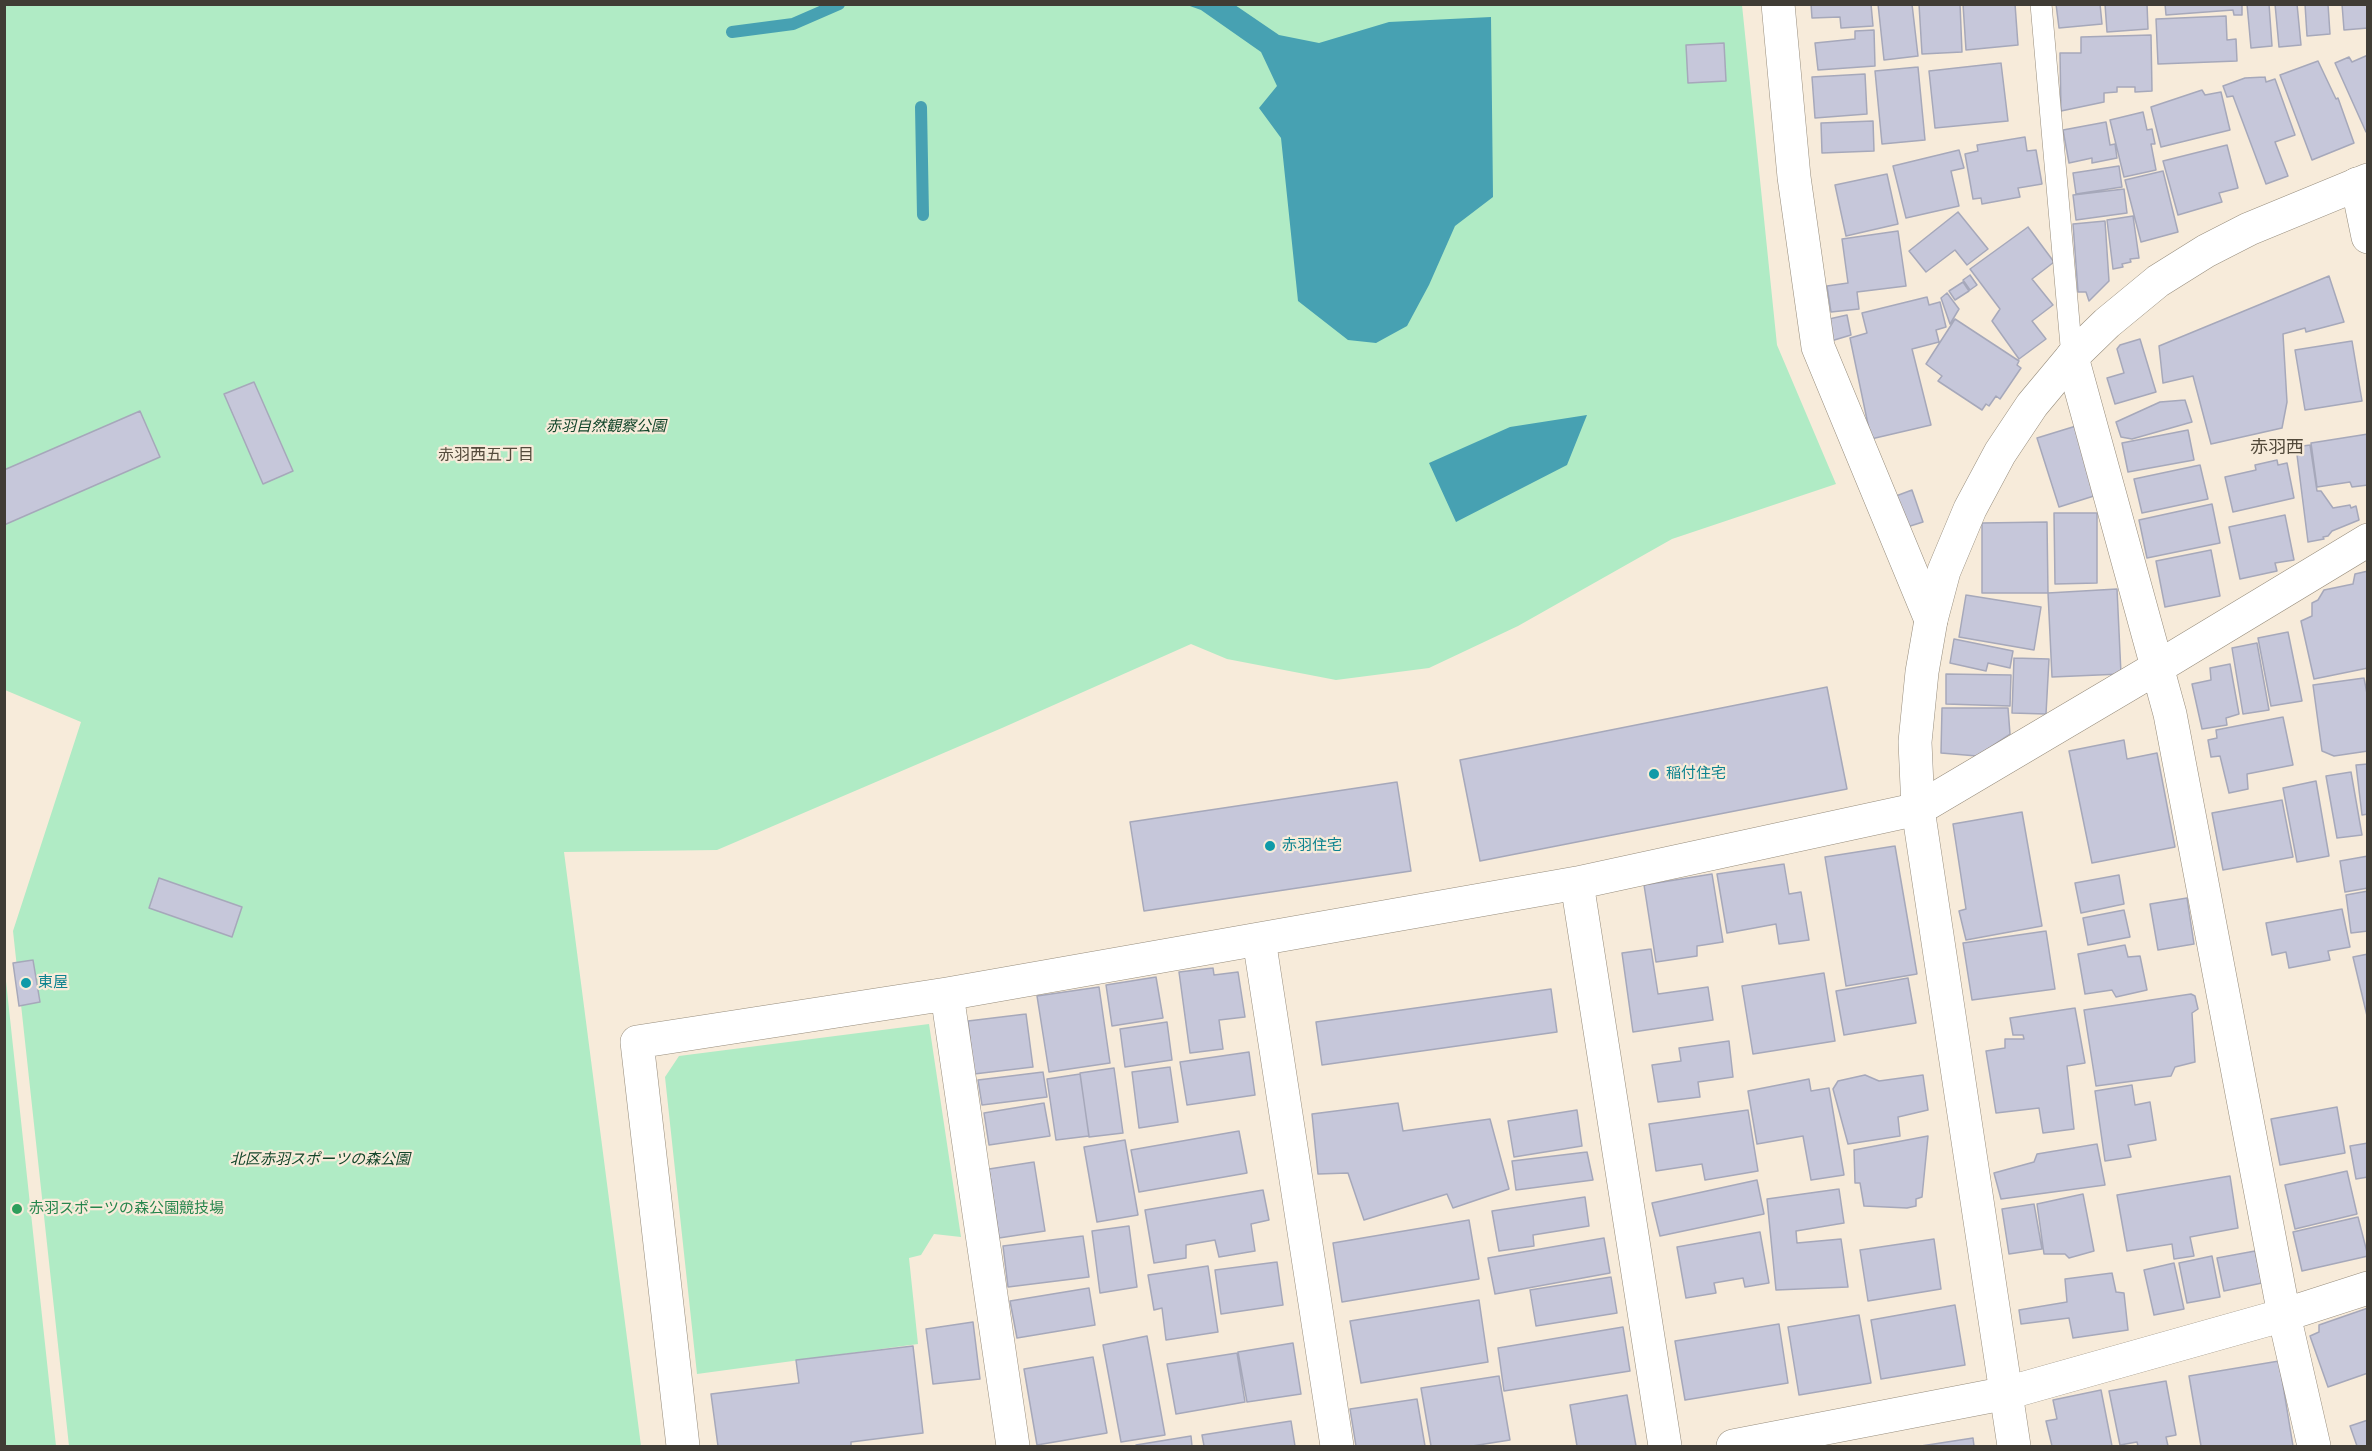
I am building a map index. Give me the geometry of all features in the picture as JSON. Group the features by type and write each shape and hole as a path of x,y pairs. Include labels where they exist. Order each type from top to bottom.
{"street":[{"path":"1778,4 1794,177 1818,347 1931,620"},
{"path":"2014,1446 1918,809 1915,742 1922,672 1931,620 1944,571 1970,509 2000,453 2032,405 2072,357 2107,323 2158,281 2206,250 2362,182 2367,237"},
{"path":"2072,357 2170,714 2284,1315 2314,1446"},
{"path":"683,1446 637,1042 948,994 1576,883 1918,809 2367,540"},
{"path":"1576,883 1665,1446"},
{"path":"1259,939 1337,1446"},
{"path":"948,994 1013,1446"},
{"path":"1733,1446 2007,1393 2284,1315 2367,1288"}],"lane":[{"path":"2041,4 2072,357"}],"green space":[{"name":"赤羽自然観察公園","path":"4,5 1742,5 1777,345 1836,484 1672,539 1518,626 1429,668 1336,680 1227,659 1191,644 717,850 564,852 641,1446 69,1446 13,931 81,722 5,690"},
{"name":"赤羽スポーツの森公園競技場","path":"5,972 56,1446 5,1446"},
{"path":"929,1024 961,1237 934,1234 921,1255 909,1258 918,1344 697,1374 665,1077 679,1056"}],"water":[{"path":"1187,5 1235,5 1279,35 1319,43 1389,22 1491,17 1493,197 1455,226 1429,285 1407,326 1376,343 1348,340 1298,301 1281,138 1259,108 1277,86 1261,52 1201,10"},
{"path":"1587,415 1567,465 1456,522 1429,463 1510,427"}],"building":[{"path":"1811,4 1871,4 1873,26 1841,28 1840,17 1812,18"},
{"path":"1878,4 1912,4 1918,56 1884,60"},
{"path":"1919,4 1960,4 1962,52 1922,54"},
{"path":"1963,4 2015,4 2018,45 1966,50"},
{"path":"2056,4 2100,4 2102,24 2059,28"},
{"path":"2105,4 2147,4 2148,29 2107,32"},
{"path":"2165,4 2242,4 2242,15 2234,15 2233,10 2166,15"},
{"path":"2247,4 2269,4 2272,46 2251,48"},
{"path":"2275,4 2297,4 2301,45 2279,47"},
{"path":"2305,4 2328,4 2330,34 2307,36"},
{"path":"2342,4 2368,4 2368,28 2344,30"},
{"path":"2226,16 2227,40 2236,39 2237,61 2158,64 2156,19"},
{"path":"1874,30 1875,66 1818,70 1815,43 1855,39 1855,31"},
{"path":"2151,35 2152,91 2135,92 2135,87 2117,87 2117,92 2104,93 2104,102 2061,111 2060,53 2081,53 2081,37"},
{"path":"1724,43 1726,81 1688,83 1686,45"},
{"path":"2368,55 2368,131 2366,132 2335,63 2349,57 2352,62"},
{"path":"2318,61 2336,99 2338,98 2354,143 2312,160 2280,75"},
{"path":"2001,63 2008,121 1935,128 1929,71"},
{"path":"1918,67 1925,140 1882,144 1875,71"},
{"path":"1865,74 1867,114 1815,118 1812,77"},
{"path":"2265,77 2266,82 2275,79 2295,135 2275,142 2288,176 2266,184 2233,96 2227,97 2223,86 2245,78"},
{"path":"2202,90 2205,95 2221,92 2230,130 2161,147 2151,107"},
{"path":"2143,112 2147,130 2152,129 2155,144 2151,144 2156,170 2124,177 2110,120"},
{"path":"1873,121 1874,151 1822,153 1821,123"},
{"path":"2106,122 2110,145 2115,144 2117,158 2092,163 2092,158 2069,163 2063,130"},
{"path":"2025,137 2027,151 2036,150 2042,184 2018,188 2020,197 1982,204 1981,198 1973,199 1965,154 1978,151 1977,145"},
{"path":"2227,145 2238,188 2219,193 2222,202 2178,215 2163,161"},
{"path":"1959,150 1964,168 1951,171 1959,206 1906,218 1893,166"},
{"path":"2119,166 2122,187 2076,194 2073,173"},
{"path":"2163,171 2178,232 2141,242 2125,180"},
{"path":"1887,174 1898,224 1846,236 1835,185"},
{"path":"2124,189 2127,213 2076,220 2073,195"},
{"path":"1958,212 1988,249 1967,265 1955,250 1926,272 1909,251"},
{"path":"2133,216 2139,258 2130,259 2131,262 2122,264 2123,267 2113,269 2107,220"},
{"path":"2105,221 2109,281 2089,301 2086,292 2078,292 2073,224"},
{"path":"2028,227 2054,262 2032,279 2053,305 2032,321 2046,339 2019,359 1992,321 2000,309 1970,269"},
{"path":"1898,231 1906,286 1857,292 1859,309 1831,312 1827,286 1848,283 1842,239"},
{"path":"1970,275 1977,285 1970,290 1963,280"},
{"path":"2329,276 2344,322 2306,332 2305,328 2283,334 2287,402 2282,428 2211,444 2193,376 2163,383 2159,346"},
{"path":"1963,282 1969,291 1955,300 1949,291"},
{"path":"1947,293 1959,309 1950,324 1941,298"},
{"path":"1927,297 1929,305 1940,302 1946,327 1936,330 1939,342 1912,349 1931,425 1871,439 1850,338 1867,333 1862,313"},
{"path":"1847,315 1851,335 1831,341 1829,319"},
{"path":"1955,319 2019,361 2017,365 2021,368 2000,399 1996,396 1989,406 1986,404 1982,410 1938,381 1942,376 1926,364"},
{"path":"2140,339 2156,392 2115,404 2107,378 2124,373 2117,349 2120,345"},
{"path":"2352,341 2362,401 2305,410 2295,350"},
{"path":"254,382 293,471 263,484 224,394"},
{"path":"2185,400 2192,422 2132,439 2121,437 2116,422 2160,402"},
{"path":"140,411 160,457 4,525 4,470"},
{"path":"2076,426 2097,495 2059,507 2037,438"},
{"path":"2188,430 2194,460 2128,472 2122,443"},
{"path":"2368,434 2368,485 2352,487 2350,482 2317,487 2311,443"},
{"path":"2310,445 2317,491 2321,491 2333,508 2356,506 2359,520 2332,531 2328,536 2323,537 2324,539 2308,542 2296,447"},
{"path":"2277,460 2278,465 2287,463 2294,498 2233,512 2225,477 2256,470 2255,465"},
{"path":"2200,465 2208,499 2142,513 2134,479"},
{"path":"1912,490 1923,522 1907,527 1896,496"},
{"path":"2212,504 2220,543 2147,558 2139,520"},
{"path":"2054,513 2097,513 2097,583 2055,584"},
{"path":"2285,515 2294,560 2275,563 2277,571 2240,579 2229,527"},
{"path":"2047,522 2048,593 1982,593 1982,523"},
{"path":"2211,550 2220,596 2165,607 2156,561"},
{"path":"2368,571 2368,668 2314,679 2301,621 2312,616 2312,603 2318,600 2324,590 2353,584 2355,574"},
{"path":"2117,589 2121,674 2052,677 2048,593"},
{"path":"1966,595 2041,607 2034,650 1959,637"},
{"path":"2288,632 2302,701 2271,706 2258,638"},
{"path":"1954,639 2013,651 2010,668 1988,663 1986,671 1950,663"},
{"path":"2257,643 2269,710 2243,714 2232,648"},
{"path":"2014,658 2049,659 2046,714 2012,713"},
{"path":"2230,664 2239,714 2226,718 2227,725 2202,729 2192,684 2211,680 2210,668"},
{"path":"1946,674 2011,675 2010,706 1946,704"},
{"path":"2364,678 2368,699 2368,751 2334,756 2322,751 2313,685"},
{"name":"稲付住宅","path":"1827,687 1847,789 1480,861 1460,760"},
{"path":"1942,708 2008,708 2010,734 1977,756 1941,753"},
{"path":"2283,717 2293,765 2247,774 2248,789 2229,793 2220,756 2211,757 2208,740 2217,738 2216,730"},
{"path":"2124,740 2127,759 2157,753 2175,847 2092,863 2069,751"},
{"path":"2368,764 2368,814 2362,815 2356,765"},
{"path":"2351,772 2362,835 2337,838 2326,776"},
{"path":"2316,781 2329,856 2297,862 2283,788"},
{"name":"赤羽住宅","path":"1397,782 1411,871 1144,911 1130,822"},
{"path":"2282,800 2293,857 2223,870 2212,813"},
{"path":"2022,812 2042,926 1966,940 1959,911 1966,909 1953,824"},
{"path":"1895,846 1917,974 1846,986 1825,857"},
{"path":"2368,856 2368,888 2345,892 2340,861"},
{"path":"1784,864 1789,894 1801,892 1809,940 1779,944 1776,924 1727,933 1717,874"},
{"path":"1712,874 1723,942 1697,946 1697,956 1656,962 1644,885"},
{"path":"2119,875 2124,904 2081,913 2075,883"},
{"path":"159,878 242,907 232,937 149,908"},
{"path":"2368,891 2368,931 2351,933 2346,895"},
{"path":"2187,898 2194,944 2158,950 2150,904"},
{"path":"2342,909 2350,947 2328,951 2330,960 2289,968 2286,952 2272,955 2266,923"},
{"path":"2124,910 2130,937 2088,945 2083,918"},
{"path":"2046,931 2055,989 1972,1000 1963,943"},
{"path":"2125,945 2128,957 2140,956 2147,990 2116,997 2112,990 2085,994 2078,954"},
{"path":"1651,949 1658,994 1708,987 1713,1020 1633,1032 1622,953"},
{"path":"2368,954 2368,1020 2353,957"},
{"name":"東屋","path":"33,960 40,1002 19,1006 13,963"},
{"path":"1213,968 1214,975 1238,972 1245,1017 1219,1020 1223,1049 1190,1053 1179,972"},
{"path":"1824,973 1835,1041 1753,1054 1742,986"},
{"path":"1156,977 1163,1018 1112,1026 1106,985"},
{"path":"1908,978 1916,1023 1844,1035 1836,991"},
{"path":"1099,987 1110,1063 1049,1072 1037,996"},
{"path":"1551,989 1557,1032 1322,1065 1316,1022"},
{"path":"2191,994 2195,996 2198,1009 2192,1013 2195,1062 2175,1067 2171,1076 2096,1086 2084,1010"},
{"path":"2075,1008 2085,1063 2067,1066 2074,1129 2043,1133 2039,1108 1996,1113 1986,1051 2005,1048 2005,1039 2024,1039 2023,1035 2013,1035 2010,1018"},
{"path":"1026,1014 1033,1067 974,1074 968,1021"},
{"path":"1167,1022 1172,1060 1125,1067 1120,1029"},
{"path":"1729,1041 1733,1077 1698,1082 1700,1097 1658,1102 1652,1065 1681,1061 1679,1048"},
{"path":"1249,1052 1255,1095 1187,1105 1180,1062"},
{"path":"1170,1067 1178,1122 1139,1128 1132,1072"},
{"path":"1114,1068 1123,1133 1089,1137 1080,1073"},
{"path":"1043,1072 1047,1097 982,1105 978,1080"},
{"path":"1080,1074 1089,1136 1056,1140 1047,1079"},
{"path":"1865,1075 1879,1081 1923,1075 1928,1110 1898,1117 1900,1136 1848,1144 1833,1089 1838,1081"},
{"path":"1809,1079 1811,1091 1829,1088 1844,1175 1811,1180 1803,1136 1757,1144 1748,1091"},
{"path":"2132,1085 2135,1105 2150,1102 2156,1140 2128,1145 2131,1157 2105,1161 2095,1091"},
{"path":"1044,1103 1050,1136 989,1145 984,1113"},
{"path":"1398,1103 1403,1131 1490,1119 1509,1189 1453,1208 1447,1194 1364,1220 1348,1173 1318,1174 1312,1114"},
{"path":"2337,1107 2345,1153 2280,1165 2271,1119"},
{"path":"1577,1110 1582,1146 1514,1157 1508,1121"},
{"path":"1748,1110 1758,1171 1705,1180 1702,1164 1656,1171 1649,1124"},
{"path":"1239,1131 1247,1173 1139,1192 1131,1150"},
{"path":"1928,1136 1922,1197 1916,1199 1916,1206 1907,1208 1864,1206 1860,1183 1855,1183 1854,1150"},
{"path":"1125,1140 1138,1215 1097,1222 1084,1147"},
{"path":"2368,1143 2368,1177 2356,1179 2350,1146"},
{"path":"2097,1144 2105,1185 2001,1199 1994,1173 2034,1162 2037,1154"},
{"path":"1587,1152 1593,1180 1516,1190 1512,1161"},
{"path":"1034,1162 1045,1231 999,1238 989,1169"},
{"path":"2347,1171 2357,1214 2295,1229 2285,1185"},
{"path":"2230,1176 2238,1228 2190,1237 2194,1256 2174,1259 2172,1244 2127,1251 2117,1195"},
{"path":"1757,1180 1764,1214 1660,1236 1652,1203"},
{"path":"1839,1189 1844,1223 1796,1231 1797,1243 1841,1239 1848,1287 1776,1290 1767,1199"},
{"path":"1263,1190 1269,1220 1251,1224 1255,1251 1219,1257 1215,1240 1186,1245 1186,1258 1154,1263 1145,1210"},
{"path":"2083,1194 2094,1251 2069,1258 2065,1254 2044,1254 2037,1204"},
{"path":"1585,1197 1589,1226 1533,1235 1534,1246 1499,1251 1492,1211"},
{"path":"2034,1204 2042,1249 2009,1254 2002,1209"},
{"path":"2358,1217 2368,1256 2302,1271 2293,1232"},
{"path":"1469,1220 1479,1279 1342,1302 1333,1243"},
{"path":"1129,1226 1137,1287 1100,1293 1092,1231"},
{"path":"1760,1232 1769,1283 1745,1287 1743,1278 1714,1283 1716,1293 1686,1298 1677,1247"},
{"path":"1083,1236 1089,1277 1008,1287 1003,1246"},
{"path":"1604,1238 1610,1273 1495,1294 1488,1258"},
{"path":"1934,1239 1941,1289 1868,1301 1860,1250"},
{"path":"2255,1251 2262,1283 2224,1291 2217,1258"},
{"path":"2212,1256 2220,1297 2187,1303 2179,1263"},
{"path":"1277,1262 1283,1305 1221,1314 1215,1270"},
{"path":"2174,1263 2184,1309 2154,1315 2144,1270"},
{"path":"1208,1266 1218,1332 1166,1340 1162,1308 1154,1310 1148,1275"},
{"path":"2112,1273 2116,1292 2124,1293 2128,1330 2073,1338 2069,1318 2021,1324 2019,1310 2067,1302 2065,1279"},
{"path":"1611,1277 1617,1313 1536,1326 1530,1290"},
{"path":"1089,1288 1095,1325 1017,1338 1010,1301"},
{"path":"1479,1300 1488,1362 1361,1383 1350,1321"},
{"path":"1955,1305 1965,1365 1881,1379 1871,1320"},
{"path":"2368,1308 2368,1373 2328,1387 2310,1336 2319,1332 2319,1325"},
{"path":"1859,1315 1871,1383 1799,1395 1788,1327"},
{"path":"973,1322 980,1379 933,1384 926,1329"},
{"path":"1779,1324 1788,1383 1685,1400 1675,1341"},
{"path":"1623,1327 1630,1371 1504,1391 1498,1348"},
{"path":"1147,1336 1165,1435 1121,1442 1103,1345"},
{"path":"1293,1343 1301,1394 1247,1402 1238,1352"},
{"path":"913,1346 923,1433 851,1442 851,1446 718,1446 711,1394 799,1383 796,1360"},
{"path":"1237,1353 1245,1402 1176,1414 1167,1364"},
{"path":"1093,1357 1107,1433 1037,1445 1024,1369"},
{"path":"2279,1361 2293,1446 2201,1446 2189,1376"},
{"path":"1499,1376 1510,1440 1472,1446 1431,1446 1421,1388"},
{"path":"2166,1381 2176,1435 2166,1437 2168,1446 2138,1446 2137,1442 2120,1445 2109,1391"},
{"path":"2101,1390 2112,1446 2052,1446 2046,1421 2057,1419 2053,1400"},
{"path":"1627,1395 1636,1446 1577,1446 1570,1405"},
{"path":"1417,1399 1425,1446 1356,1446 1350,1409"},
{"path":"2368,1420 2368,1446 2357,1446 2350,1426"},
{"path":"1291,1421 1295,1446 1204,1446 1202,1435"},
{"path":"1191,1436 1192,1446 1136,1445"},
{"path":"1973,1438 1974,1446 1921,1446"}],"waterway":[{"path":"732,32 793,24 839,4"},
{"path":"921,107 923,215"}],"place":[{"name":"稲付住宅","path":"1654,774"},
{"name":"赤羽住宅","path":"1270,846"},
{"name":"東屋","path":"26,983"},
{"name":"赤羽スポーツの森公園競技場","path":"17,1209"}],"district":[{"name":"赤羽西","path":"2277,448"},
{"name":"赤羽西五丁目","path":"486,456"}],"park label":[{"name":"北区赤羽スポーツの森公園","path":"320,1160"}]}
